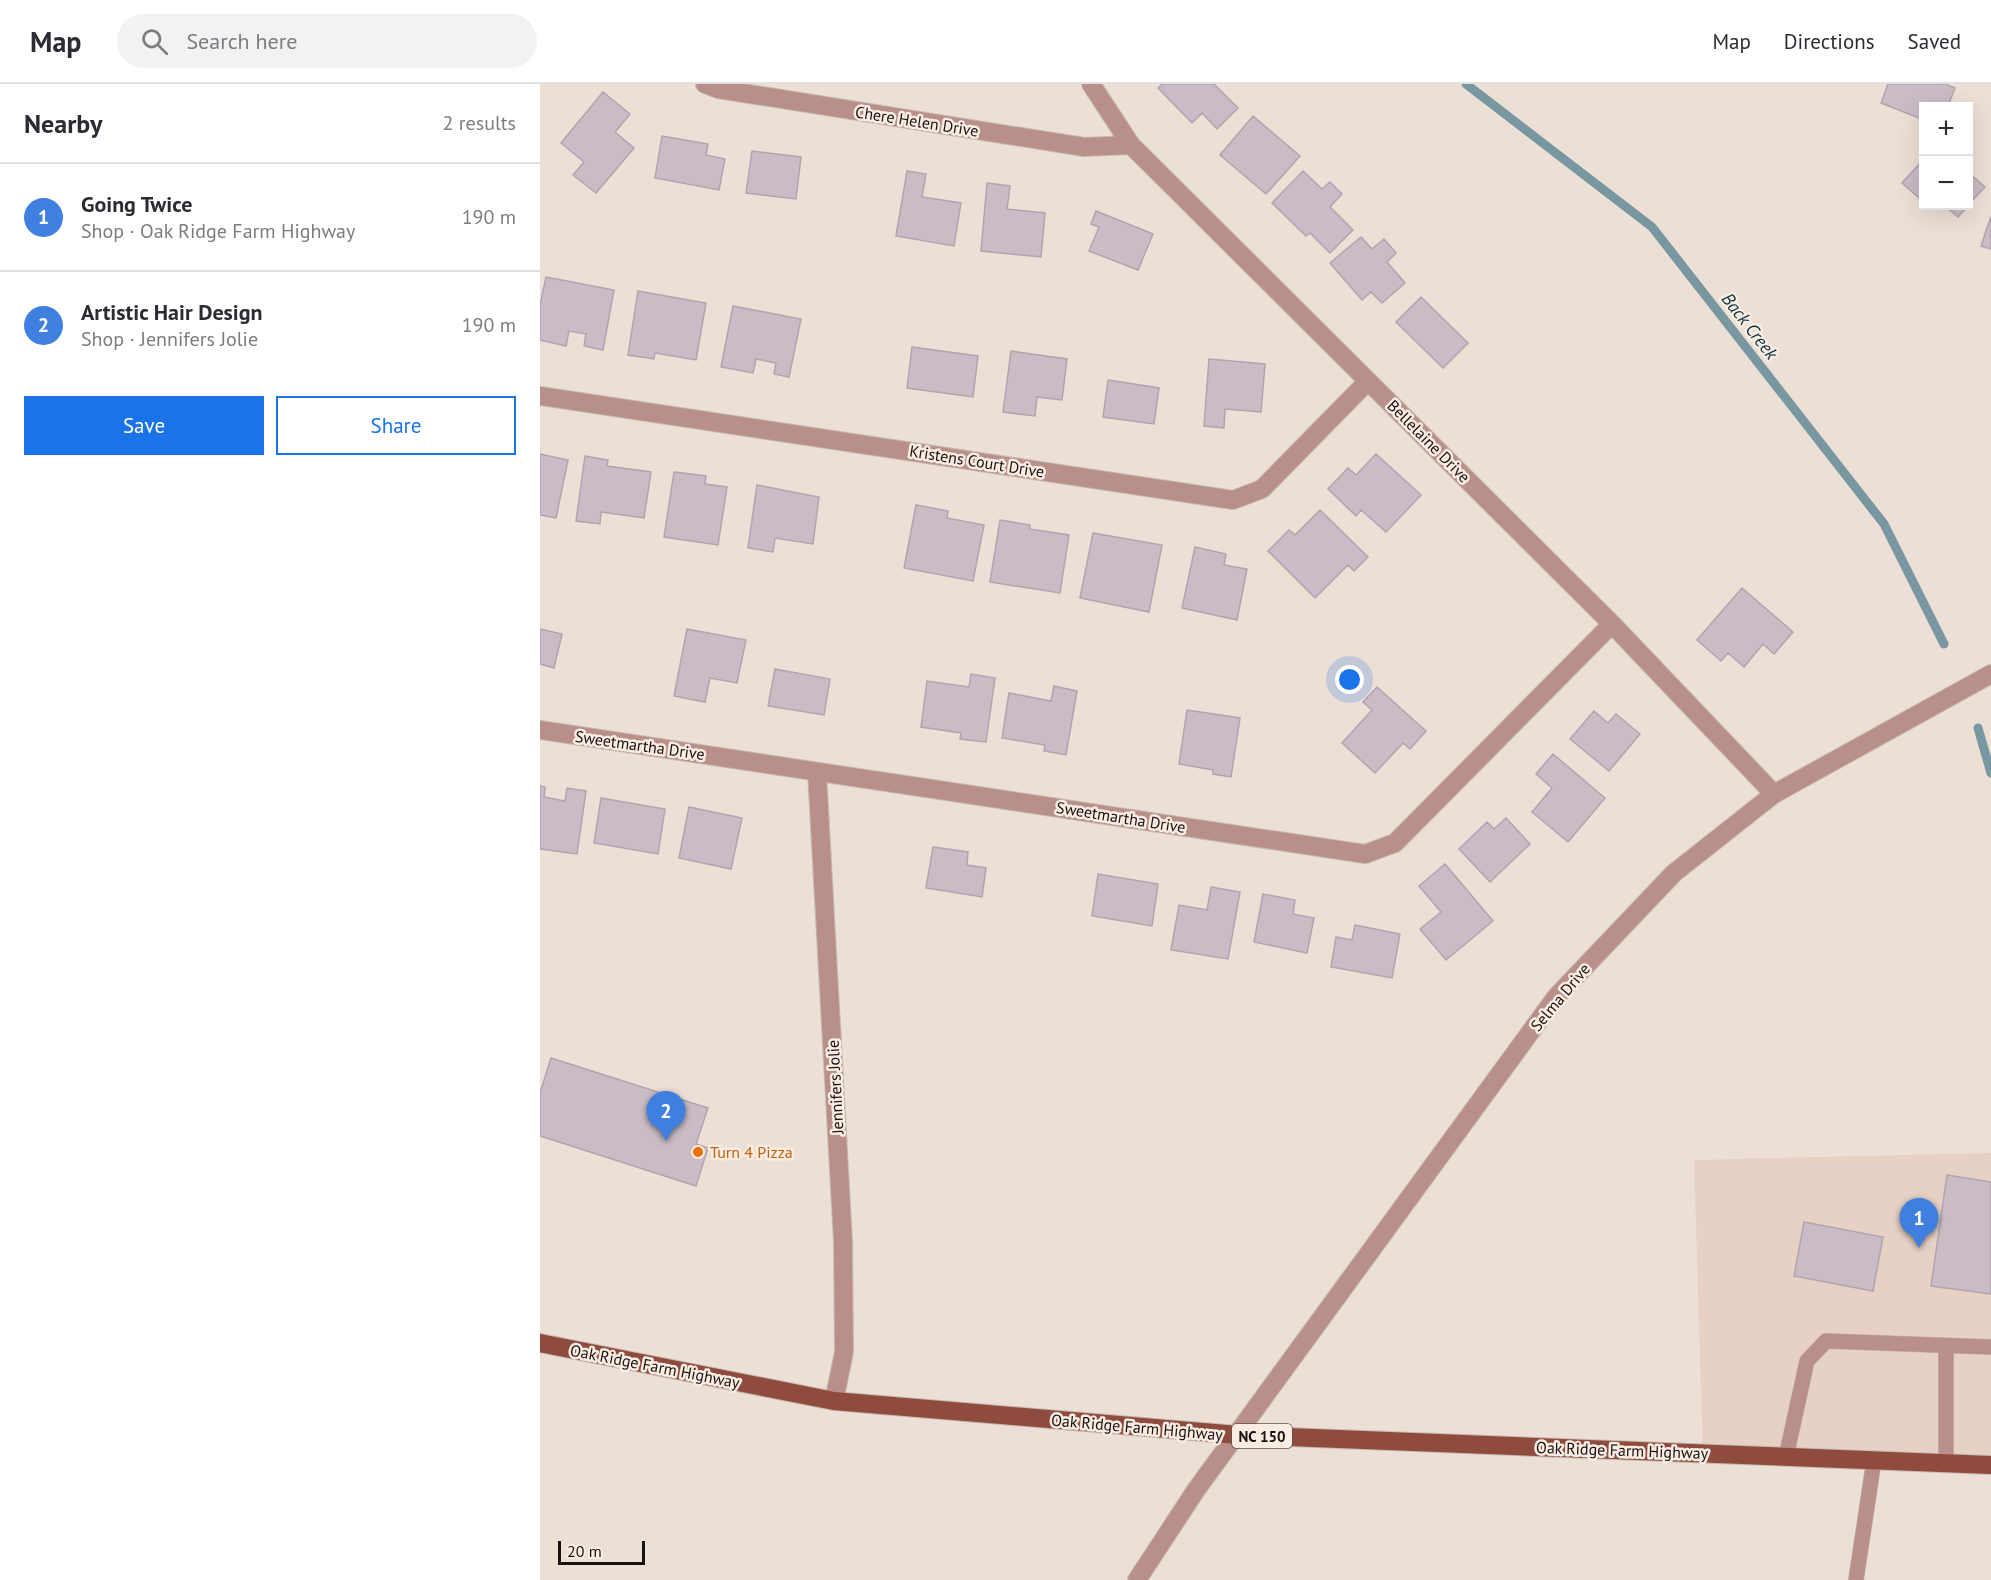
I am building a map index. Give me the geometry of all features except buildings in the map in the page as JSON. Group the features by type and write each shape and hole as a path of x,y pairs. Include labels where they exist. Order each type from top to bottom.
{"main road":[{"name":"Oak Ridge Farm Highway","path":"540,1343 834,1401 1238,1435 1991,1465"}],"street":[{"name":"Chere Helen Drive","path":"705,84 718,89 1084,147 1131,146"},
{"name":"Bellelaine Drive","path":"1091,84 1131,146 1612,624 1774,794"},
{"name":"Kristens Court Drive","path":"540,396 1233,500 1262,489 1368,381"},
{"name":"Sweetmartha Drive","path":"540,730 1365,854 1395,843 1612,624"},
{"name":"Selma Drive","path":"1137,1580 1196,1490 1556,997 1674,873 1774,794 1991,674"},
{"name":"Jennifers Jolie","path":"817,771 843,1242 844,1352 834,1401"}],"lane":[{"path":"1786,1456 1807,1361 1826,1341 1991,1347"},
{"path":"1946,1346 1946,1463"},
{"path":"1856,1580 1874,1460"}],"shaded area":[{"path":"1991,1153 1991,1464 1703,1454 1694,1160"}],"waterway":[{"name":"Back Creek","path":"1466,84 1652,227 1884,524 1944,644"},
{"name":"Back Creek","path":"1978,728 1991,773"}],"place":[{"name":"Artistic Hair Design","path":"666,1141"},
{"name":"Turn 4 Pizza","path":"698,1152"},
{"name":"Going Twice","path":"1919,1248"}]}
